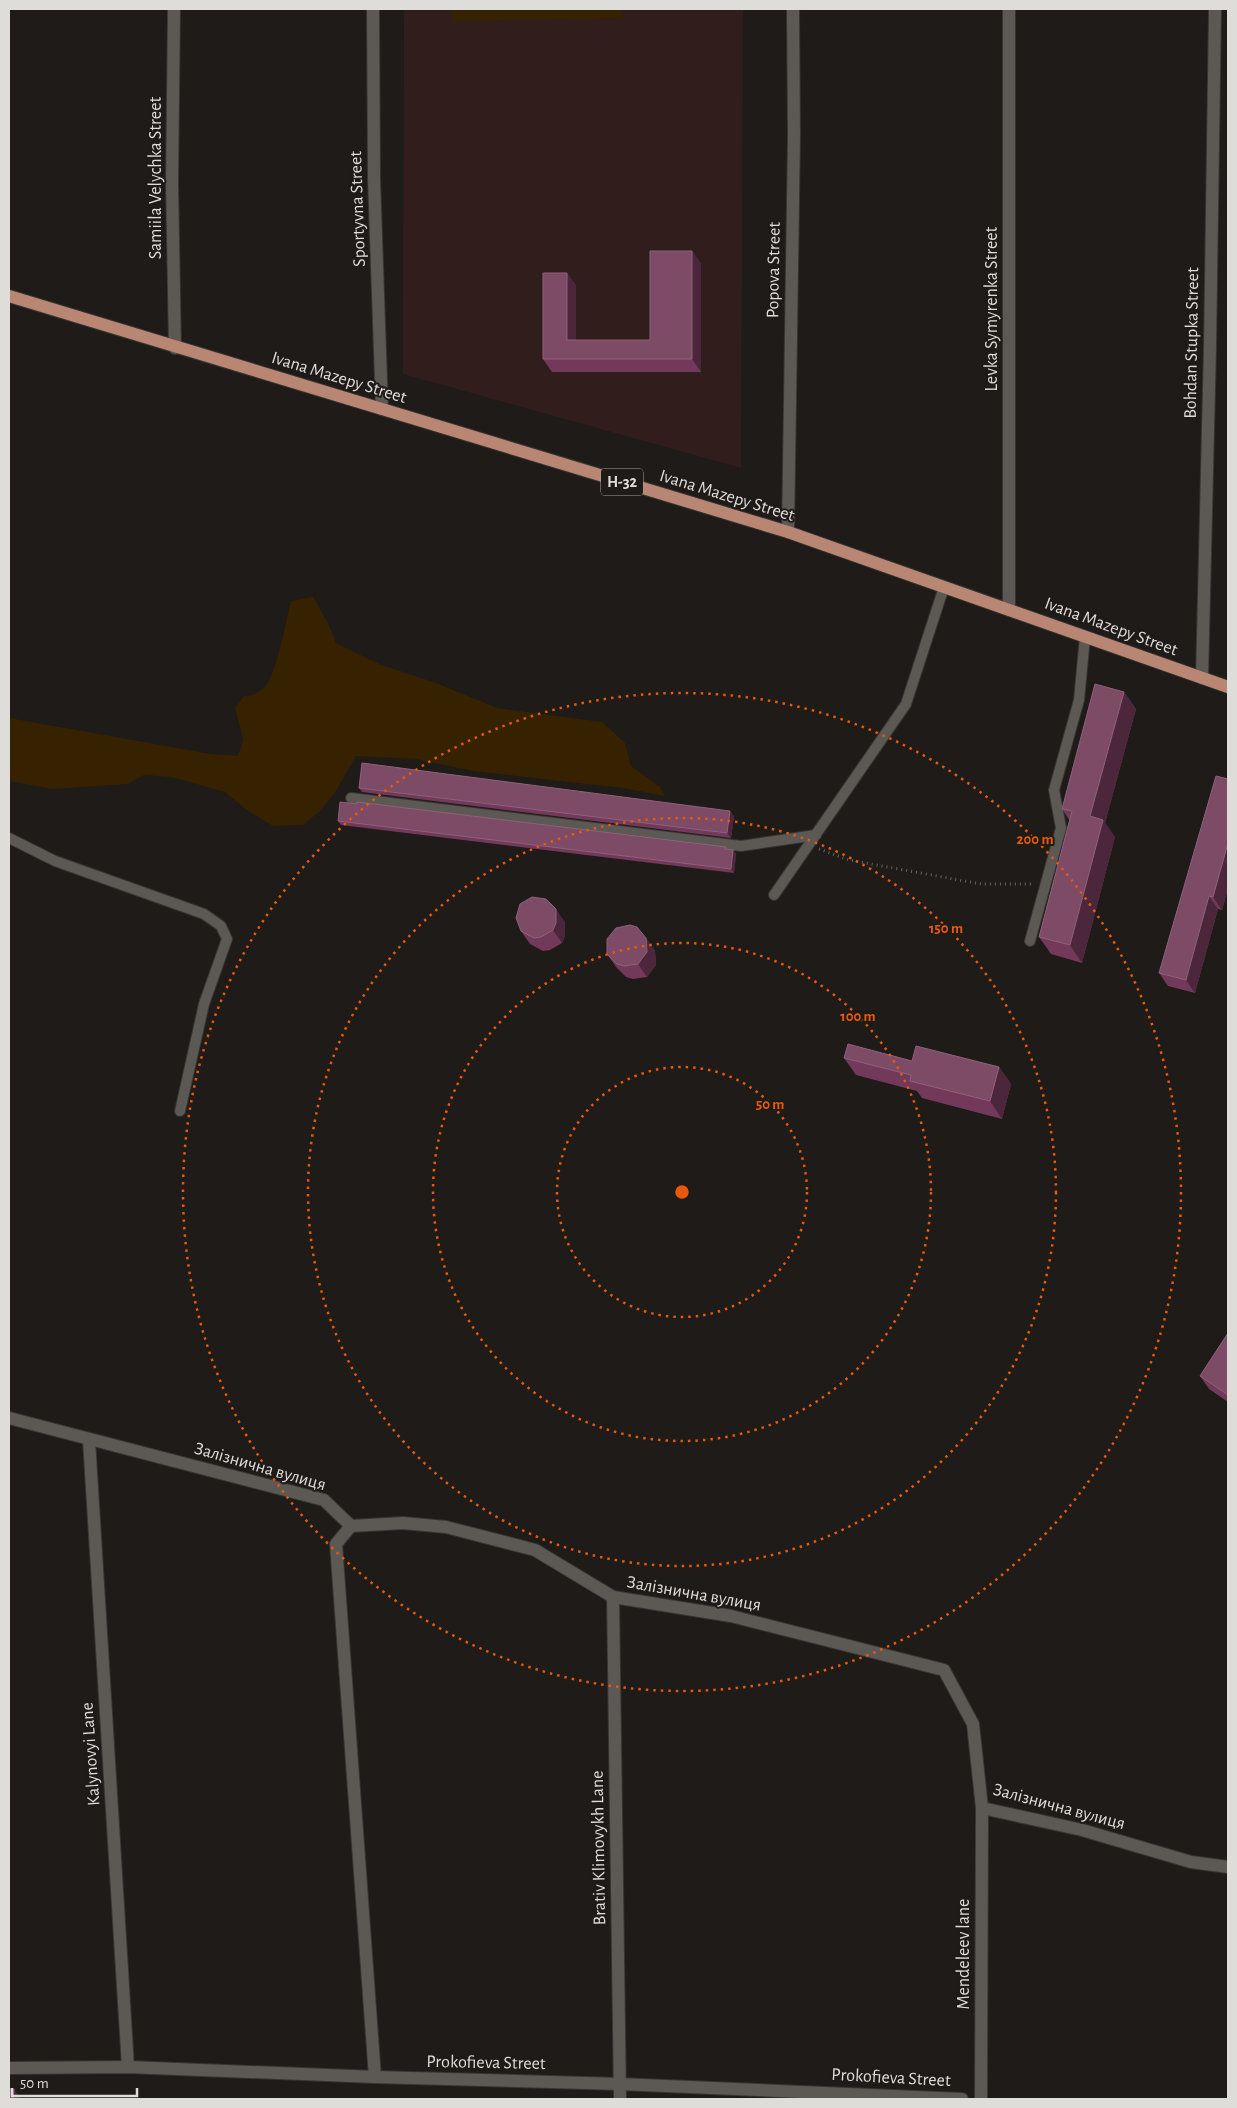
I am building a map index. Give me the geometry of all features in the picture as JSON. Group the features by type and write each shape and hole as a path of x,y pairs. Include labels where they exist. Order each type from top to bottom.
{"main road":[{"name":"Ivana Mazepy Street","path":"9,296 175,348 788,532 1228,687"}],"street":[{"name":"Samiila Velychka Street","path":"174,9 172,182 175,348"},
{"name":"Sportyvna Street","path":"373,9 374,180 382,409"},
{"name":"Popova Street","path":"788,532 794,135 793,9"},
{"name":"Levka Symyrenka Street","path":"1009,9 1009,610"},
{"name":"Bohdan Stupka Street","path":"1202,678 1210,347 1214,9"},
{"name":"Залізнична вулиця","path":"9,1418 324,1500 351,1526 403,1523 446,1527 534,1550 613,1597 731,1616 944,1670 973,1724 982,1808 1082,1830 1191,1862 1228,1867"},
{"name":"Kalynovyi Lane","path":"90,1440 128,2067"},
{"path":"351,1526 336,1544 375,2077"},
{"name":"Brativ Klimovykh Lane","path":"613,1597 620,2099"},
{"name":"Mendeleev lane","path":"980,2099 982,1808"},
{"name":"Prokofieva Street","path":"9,2068 128,2067 620,2084 962,2099"}],"lane":[{"path":"774,896 906,704 944,587"},
{"path":"1030,941 1061,828 1054,790 1079,700 1085,637"},
{"path":"351,798 741,846 816,835"},
{"path":"9,838 55,861 204,914 221,926 227,939 226,945 215,969 204,1004 180,1111"}],"path":[{"path":"809,844 849,860 981,884 1046,884"}],"shaded area":[{"path":"404,9 743,9 741,468 403,374"},
{"path":"452,9 622,9 623,18 452,21"},
{"path":"313,597 327,621 336,643 379,664 436,683 497,708 602,722 625,743 631,766 660,787 665,796 623,788 473,771 416,759 356,756 336,791 320,811 303,825 273,826 247,810 225,792 172,777 144,775 128,784 52,789 9,781 9,718 211,754 238,756 243,739 235,708 244,696 253,695 260,691 269,681 277,660 291,601"}],"building":[{"path":"650,251 692,251 692,359 543,359 543,273 567,273 567,340 650,340"},
{"path":"1095,684 1124,692 1090,816 1103,820 1070,945 1039,937 1072,811 1062,809"},
{"path":"362,763 730,811 727,833 359,788"},
{"path":"1216,776 1228,779 1228,843 1213,897 1209,896 1186,980 1159,973"},
{"path":"340,802 357,804 357,802 726,847 725,849 733,850 731,869 338,821"},
{"path":"532,897 546,899 556,909 556,923 553,930 541,937 534,938 521,931 516,918 520,904"},
{"path":"630,925 637,927 646,938 647,952 638,964 624,966 617,964 607,954 607,939 616,928"},
{"path":"848,1044 912,1061 916,1046 999,1067 990,1101 910,1081 911,1075 844,1058"},
{"path":"1228,1333 1228,1395 1200,1376"},
{"path":"9,2089 14,2089 13,2099 9,2099"}]}
